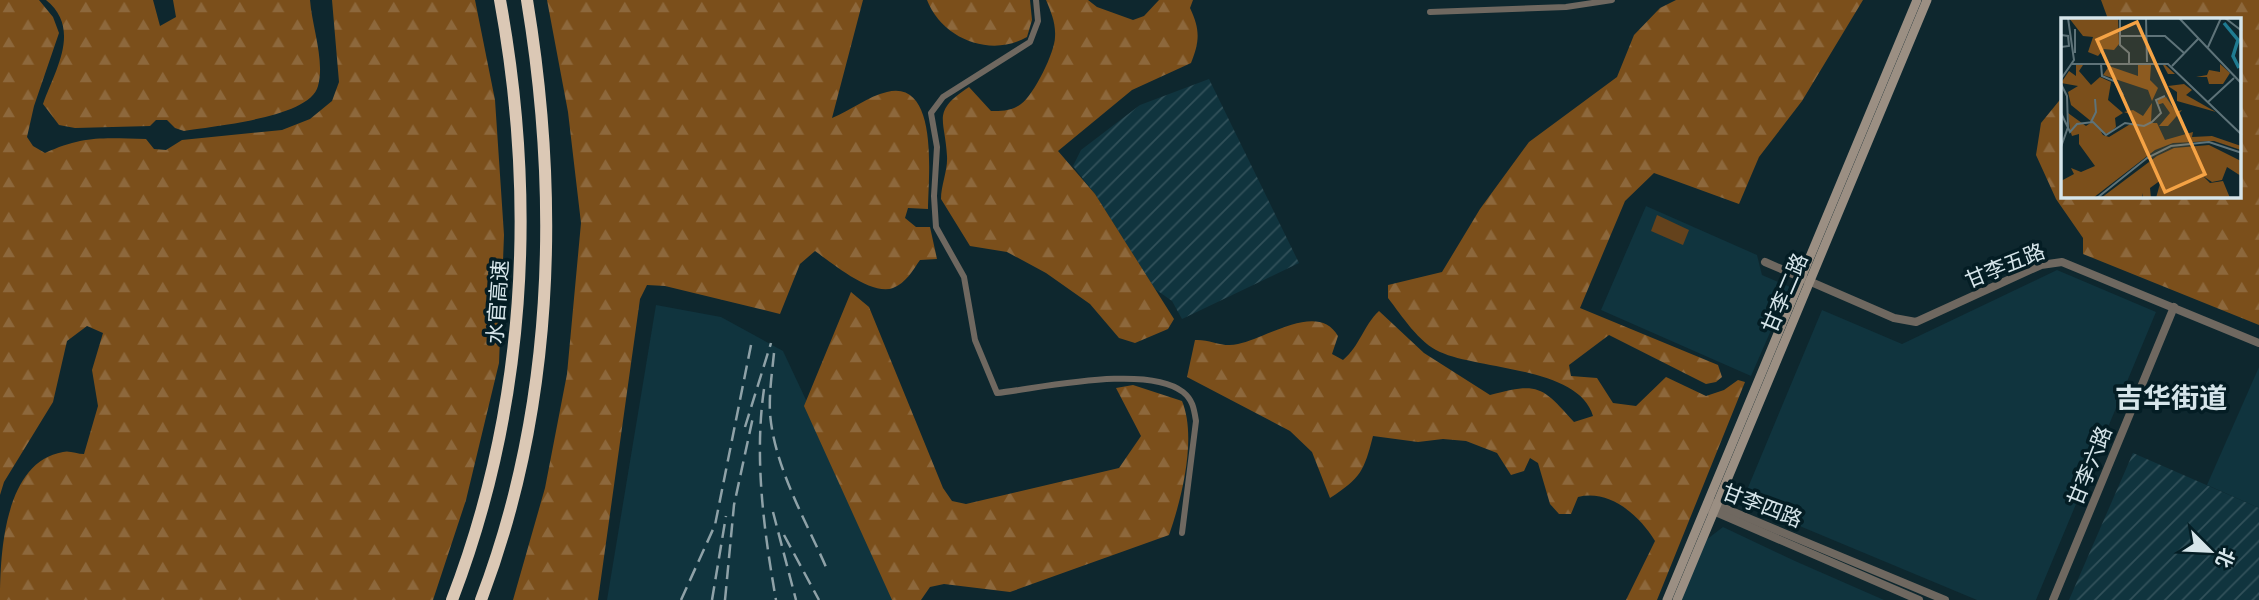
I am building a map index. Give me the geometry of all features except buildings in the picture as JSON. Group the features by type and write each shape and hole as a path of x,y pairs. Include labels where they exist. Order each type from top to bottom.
{"highway":[{"name":"水官高速","path":"452,600 482,509 496,451 517,335 520,295 519,151 515,93 500,0"},
{"path":"481,600 508,516 525,444 535,394 547,282 545,150 527,0"}],"main road":[{"name":"甘李二路","path":"1677,600 1917,0"},
{"name":"甘李二路","path":"1805,280 1927,0"},
{"name":"甘李二路","path":"1667,600 1712,507"}],"street":[{"path":"1036,0 1038,21 1030,42 943,97 931,113 937,147 936,227 964,277 975,340 997,393 1126,377 1165,384 1183,391 1193,404 1196,421 1182,533"},
{"path":"1430,12 1566,7 1612,0"},
{"name":"甘李五路","path":"1765,262 1894,318 1916,321 2041,265 2062,262 2259,343"},
{"name":"甘李六路","path":"2053,600 2174,307"},
{"name":"甘李四路","path":"1712,507 1919,600"},
{"name":"甘李四路","path":"1712,507 1945,600"}],"shaded area":[{"path":"1209,79 1299,263 1182,319 1172,301 1155,289 1095,194 1073,166 1081,150 1140,105"},
{"path":"1646,206 1757,255 1762,275 1790,287 1751,376 1601,310"},
{"path":"1657,215 1689,230 1683,245 1651,231"},
{"path":"2057,270 2156,312 2036,600 1977,600 1742,502 1822,310 1902,344"},
{"path":"656,305 721,317 783,351 900,600 607,600"},
{"path":"2259,367 2259,508 2207,485"},
{"path":"2133,453 2259,508 2259,600 2069,600"},
{"path":"1723,527 1884,600 1680,600 1706,540"}],"green space":[{"path":"0,0 39,0 53,17 59,33 34,106 27,137 33,146 45,153 83,140 146,139 154,149 166,150 182,140 282,130 310,119 332,101 339,82 332,0 475,0 495,100 504,235 499,363 466,500 433,600 0,600 4,536 17,491 28,473 43,459 65,452 84,454 98,406 92,370 103,333 87,326 67,341 53,402 4,482 0,495"},
{"path":"46,0 153,0 160,26 176,17 173,0 310,0 319,54 318,86 311,97 298,106 279,113 184,131 175,128 167,120 156,120 150,126 75,128 59,125 43,104 59,64 64,37 57,11"},
{"path":"547,0 863,0 832,118 880,94 904,92 916,101 923,116 929,156 928,209 908,208 905,218 916,227 930,227 937,259 920,260 898,286 884,289 863,283 815,251 800,264 780,314 665,286 647,285 640,299 598,600 513,600 545,488 567,374 581,223 568,112"},
{"path":"927,0 1030,0 1032,20 1027,37 998,46 983,45 969,41 944,25"},
{"path":"1046,0 1088,0 1097,7 1133,20 1144,16 1159,0 1193,0 1190,8 1198,35 1191,63 1132,90 1058,151 1095,194 1174,319 1168,329 1135,343 1119,338 1090,304 1046,273 1007,252 970,246 941,199 947,161 943,124 945,110 949,103 969,87 991,111 1010,109 1026,99 1043,73 1054,44 1054,22"},
{"path":"1676,0 1863,0 1802,101 1759,157 1739,204 1654,173 1625,201 1580,308 1718,365 1722,377 1716,382 1706,384 1609,335 1569,365 1571,376 1597,378 1613,403 1636,406 1666,377 1706,396 1724,390 1738,380 1745,382 1657,600 1626,600 1655,541 1641,522 1623,507 1601,497 1578,497 1571,514 1559,514 1550,504 1538,463 1530,458 1524,471 1511,475 1497,453 1466,441 1443,439 1418,442 1373,436 1360,473 1349,485 1330,498 1312,452 1290,431 1187,377 1195,340 1238,344 1305,322 1318,322 1329,326 1338,336 1332,354 1343,360 1354,349 1379,311 1424,353 1490,395 1529,388 1546,394 1574,422 1593,416 1584,400 1569,388 1549,379 1457,358 1432,348 1411,328 1388,298 1388,285 1442,272 1480,209 1529,142 1617,77 1634,35 1660,8"},
{"path":"2101,0 2259,0 2259,325 2083,254 2083,238 2056,199 2036,155 2041,123 2061,98 2061,198 2242,198 2242,18 2108,18"},
{"path":"851,292 869,307 943,488 952,501 966,504 1119,468 1141,436 1116,388 1133,385 1182,401 1188,432 1188,449 1183,486 1169,535 1010,592 944,584 930,587 921,600 892,600 804,406"}],"railway":[{"path":"681,600 715,525 752,340"},
{"path":"745,427 771,343"},
{"path":"774,353 770,413 777,453 826,567"},
{"path":"764,389 760,468 776,600"},
{"path":"725,600 734,505 753,417"},
{"path":"773,512 796,600"},
{"path":"712,600 726,516"},
{"path":"784,535 819,600"}],"district":[{"name":"吉华街道","path":"2171,398"}]}
